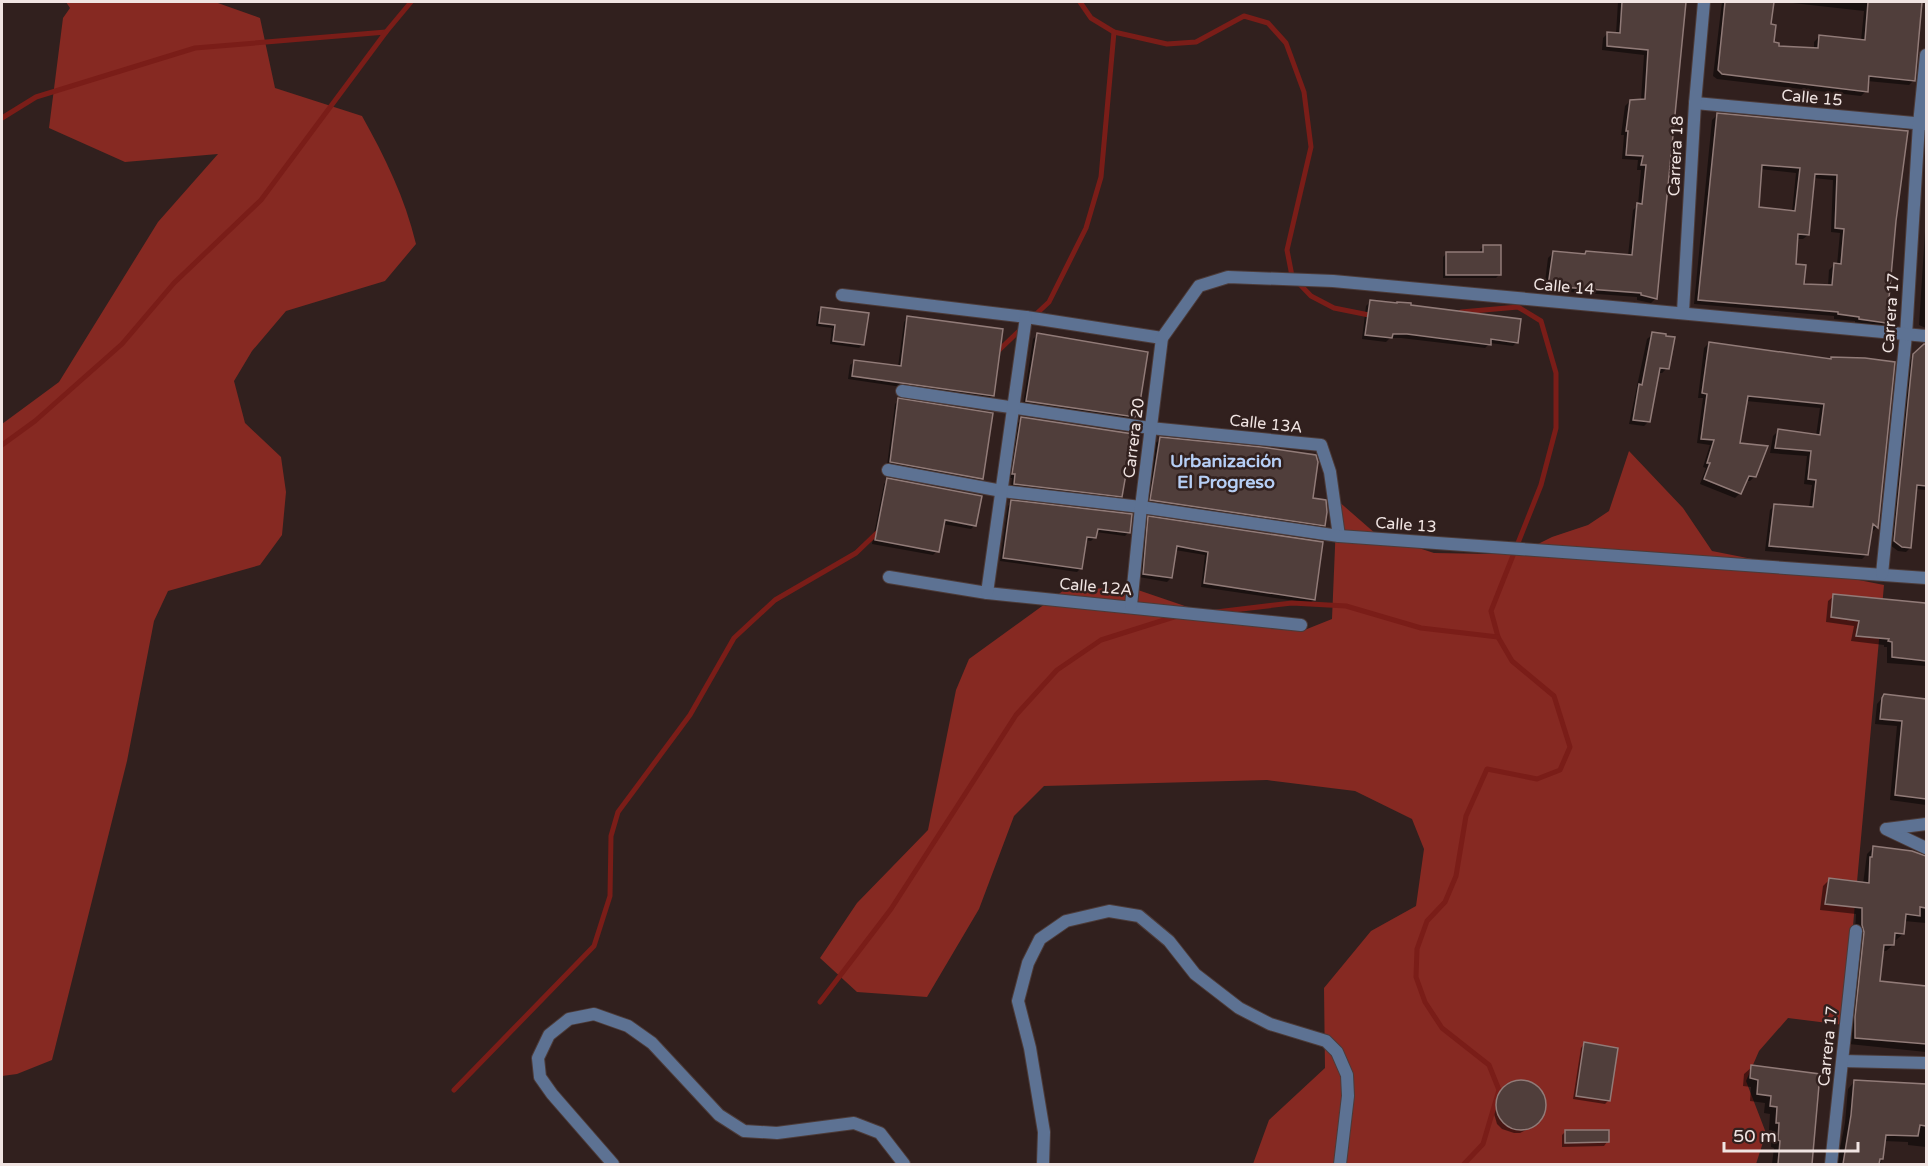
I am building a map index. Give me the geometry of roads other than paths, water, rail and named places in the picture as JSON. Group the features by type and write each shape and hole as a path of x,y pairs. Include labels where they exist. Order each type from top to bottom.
{"street":[{"name":"Carrera 18","path":"1683,312 1695,103 1704,2"},
{"name":"Carrera 17","path":"1882,574 1906,334 1923,124 1926,55"},
{"name":"Calle 15","path":"1695,103 1923,124"},
{"name":"Calle 14","path":"1199,286 1228,278 1333,281 1926,336"},
{"name":"Carrera 20","path":"1131,606 1162,338 1199,286"},
{"path":"842,295 1026,317 1162,338"},
{"path":"987,593 1026,317"},
{"path":"902,391 1150,428"},
{"name":"Calle 13A","path":"1150,428 1321,445 1330,472 1339,536"},
{"name":"Calle 13","path":"888,470 1002,491 1141,507 1339,536 1926,578"},
{"name":"Calle 12A","path":"889,577 987,593 1301,625"},
{"path":"1926,824 1886,829 1926,848"},
{"path":"1043,1164 1044,1132 1030,1048 1018,1001 1028,963 1040,939 1066,921 1109,910 1139,916 1168,941 1195,974 1239,1008 1270,1024 1326,1041 1337,1052 1347,1076 1348,1096 1340,1164"},
{"name":"Carrera 17","path":"1831,1164 1856,931"},
{"path":"613,1164 540,1077 538,1058 549,1035 569,1019 594,1014 628,1026 652,1043 719,1115 744,1131 777,1133 854,1123 880,1133 904,1164"},
{"path":"1843,1061 1926,1063"}],"waterway":[{"path":"2,445 35,421 122,344 174,283 261,200 386,32 411,2"},
{"path":"1080,2 1091,18 1114,32 1167,44 1196,42 1244,16 1268,23 1286,43 1304,92 1311,147 1287,250 1292,276 1311,296 1334,308 1374,316"},
{"path":"2,118 36,97 195,48 386,32"},
{"path":"1033,317 1049,302 1086,228 1101,177 1114,32"},
{"path":"1461,312 1518,307 1541,321 1556,373 1556,428 1541,485 1491,611 1498,637 1512,661 1554,696 1570,747 1560,770 1537,779 1487,769 1466,816 1456,876 1445,902 1427,921 1417,949 1416,977 1425,1002 1442,1028 1489,1065 1499,1090 1483,1144 1464,1164"},
{"path":"996,353 1022,328"},
{"path":"454,1090 594,946 610,896 611,836 618,812 690,715 734,638 775,600 856,553 880,530"},
{"path":"1216,612 1292,603 1346,606 1421,628 1498,637"},
{"path":"820,1002 891,909 1016,715 1057,670 1101,640 1177,616"}],"district":[{"name":"Urbanización El Progreso","path":"1226,471"}]}
